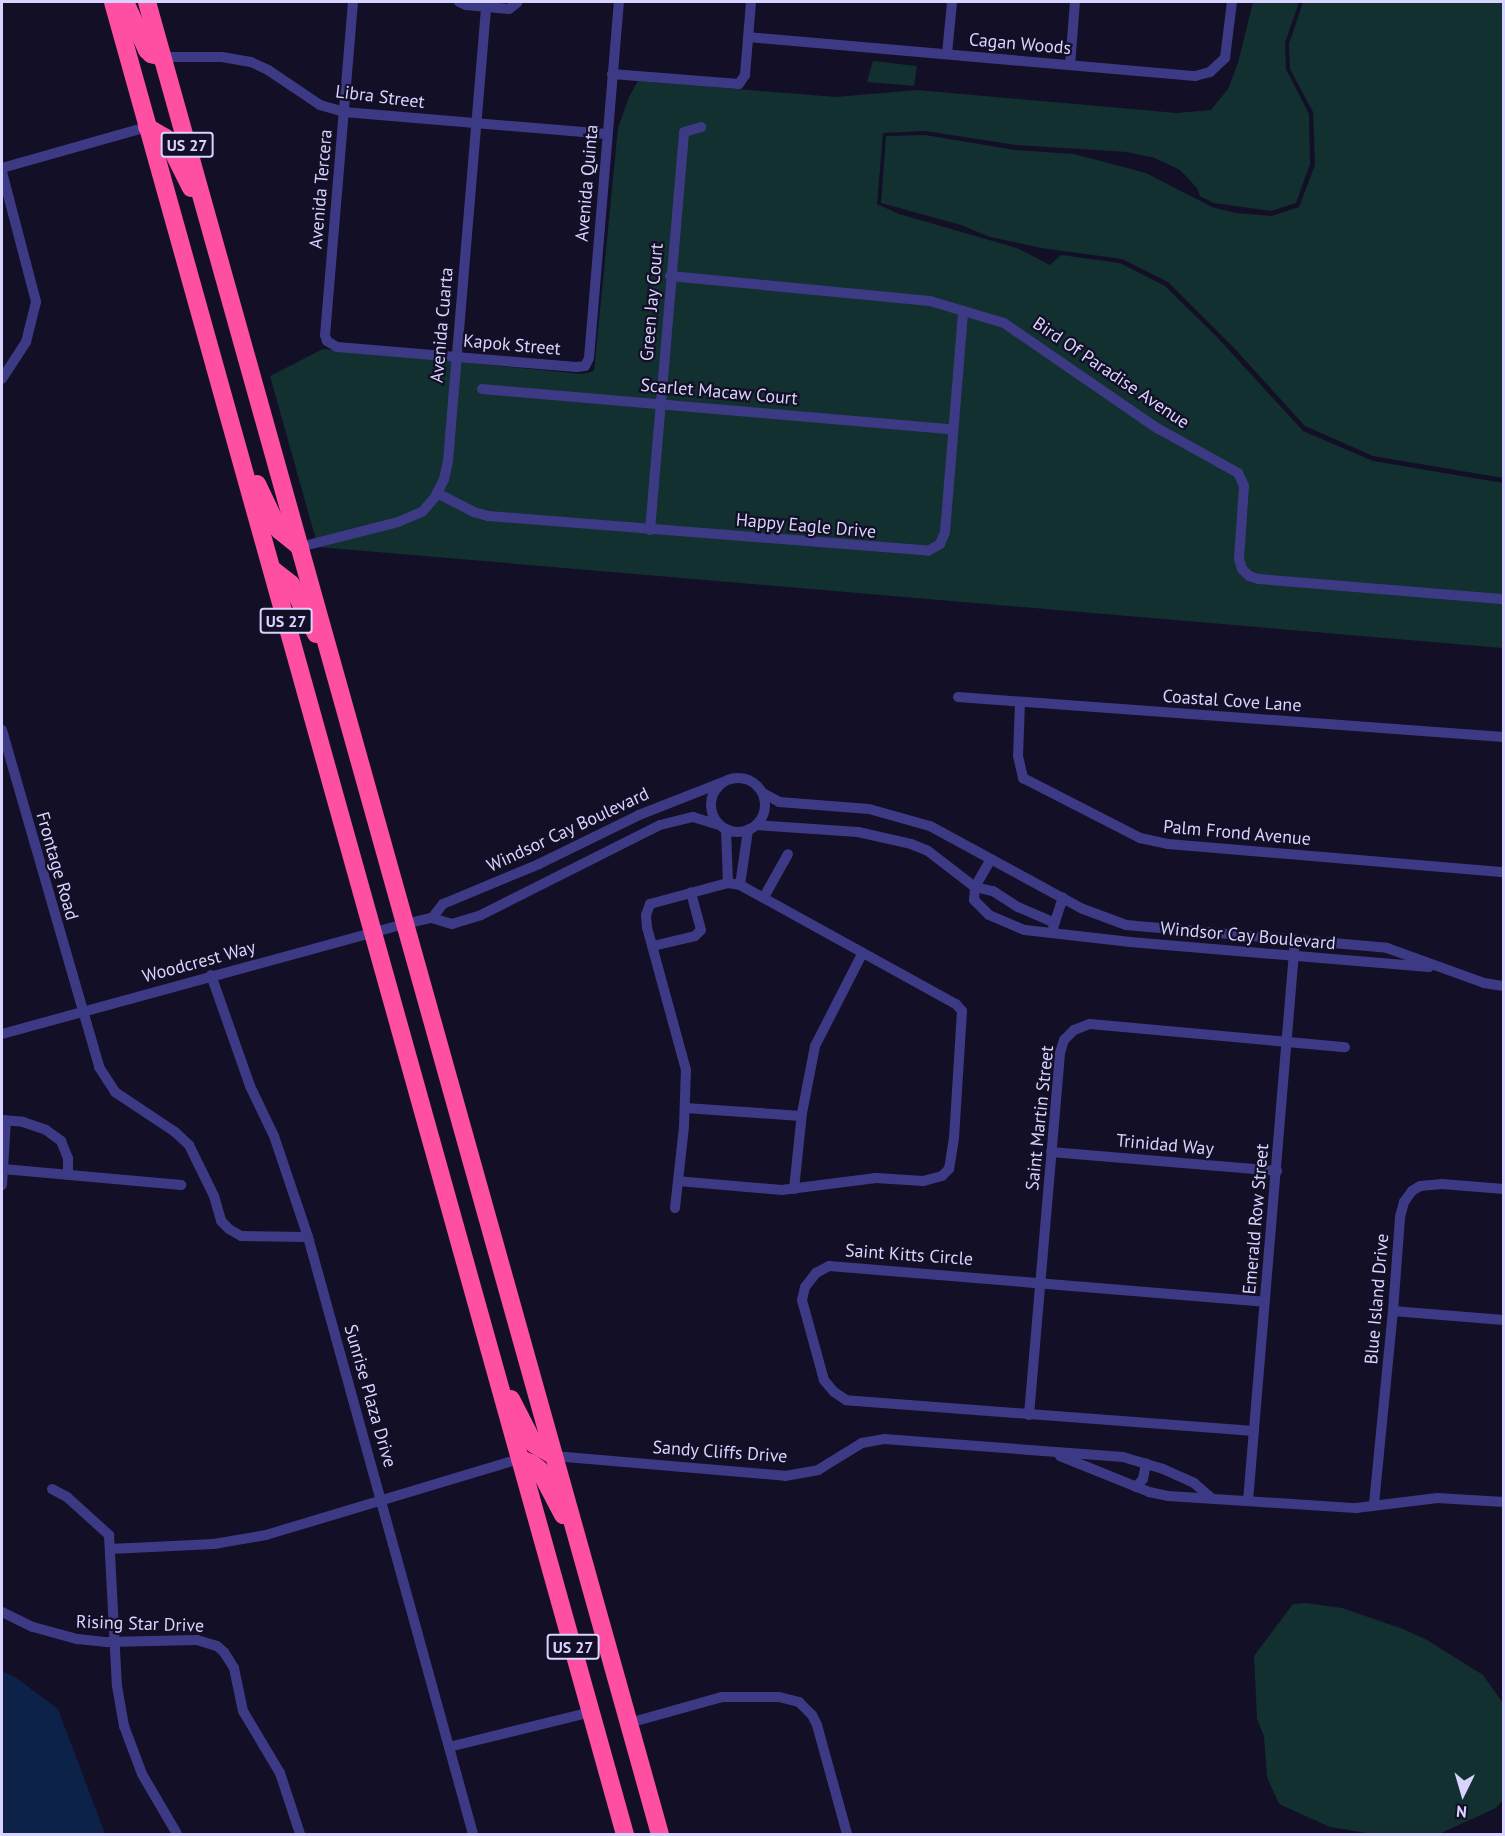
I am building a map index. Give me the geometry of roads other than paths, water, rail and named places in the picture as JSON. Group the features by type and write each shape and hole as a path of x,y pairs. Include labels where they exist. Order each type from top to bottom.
{"highway":[{"name":"US 27","path":"113,2 625,1834"},
{"path":"125,2 147,50 151,54 162,57"},
{"name":"US 27","path":"147,2 660,1834"},
{"path":"147,127 161,133 170,144 212,233"},
{"path":"237,445 279,530 300,547"},
{"path":"272,569 291,584 334,670"},
{"path":"494,1365 534,1444 554,1456"},
{"path":"520,1459 531,1463 538,1469 580,1548"}],"street":[{"name":"Avenida Tercera","path":"329,343 325,335 353,2"},
{"path":"459,2 509,9 518,2"},
{"name":"Avenida Quinta","path":"585,366 589,358 619,2"},
{"path":"612,74 736,84 744,78 751,2"},
{"path":"947,54 952,2"},
{"path":"1070,65 1075,2"},
{"name":"Cagan Woods","path":"748,37 1195,76 1210,72 1221,64 1227,52 1232,2"},
{"name":"Avenida Cuarta","path":"300,547 398,522 422,512 437,493 448,461 486,7"},
{"name":"Libra Street","path":"162,57 222,57 251,62 268,70 320,105 344,112 607,134"},
{"path":"2,379 26,342 36,302 2,170 147,127"},
{"name":"Green Jay Court","path":"650,530 684,132 701,127"},
{"name":"Bird Of Paradise Avenue","path":"670,276 930,301 1012,327 1153,425 1238,473 1244,486 1239,559 1242,569 1249,576 1503,599"},
{"name":"Happy Eagle Drive","path":"437,493 474,512 488,516 928,551 940,544 944,535 963,311"},
{"name":"Kapok Street","path":"329,343 337,347 585,366"},
{"name":"Scarlet Macaw Court","path":"482,388 954,429"},
{"name":"Coastal Cove Lane","path":"958,698 1503,737"},
{"name":"Palm Frond Avenue","path":"1020,702 1018,756 1023,778 1140,838 1168,844 1503,873"},
{"name":"Frontage Road","path":"2,730 81,1011 99,1067 115,1092 189,1145 214,1196 221,1221 241,1236 308,1237"},
{"name":"Windsor Cay Boulevard","path":"432,918 443,903 511,877 649,810 741,777 750,780 763,793 779,802 869,809 895,814 930,826 1063,898 1105,919 1126,925 1387,948 1484,983 1503,986"},
{"path":"723,782 717,787 711,802 715,819 723,827 728,883"},
{"path":"740,885 752,828 765,810 763,793"},
{"name":"Windsor Cay Boulevard","path":"405,924 432,918 452,924 480,915 584,861 677,819 693,817 723,827 858,832 893,838 928,851 975,887 993,891 1053,929"},
{"path":"576,844 584,861"},
{"path":"764,897 788,854"},
{"path":"975,887 991,859"},
{"path":"675,1208 685,1108 686,1070 646,915 650,904 728,883 740,885 862,954 957,1004 962,1011 954,1138 949,1169 935,1179 876,1178 794,1189 678,1181"},
{"name":"Windsor Cay Boulevard","path":"975,887 974,900 989,915 1025,930 1053,929 1295,957 1441,968"},
{"path":"653,946 695,936 701,930 691,892"},
{"path":"1053,929 1063,898"},
{"name":"Woodcrest Way","path":"2,1034 211,975 405,924"},
{"name":"Emerald Row Street","path":"1248,1501 1295,940"},
{"path":"794,1189 801,1116 815,1046 862,954"},
{"name":"Sunrise Plaza Drive","path":"211,975 250,1086 274,1136 308,1237 473,1834"},
{"name":"Saint Martin Street","path":"1029,1415 1060,1053 1064,1040 1074,1030 1090,1024 1346,1047"},
{"path":"685,1108 801,1116"},
{"path":"2,1185 4,1120 23,1122 46,1130 61,1141 68,1158 68,1175"},
{"name":"Trinidad Way","path":"1052,1152 1277,1171"},
{"path":"3,1169 181,1185"},
{"name":"Blue Island Drive","path":"1374,1504 1394,1311 1400,1216 1404,1202 1412,1191 1420,1186 1442,1184 1503,1189"},
{"name":"Saint Kitts Circle","path":"1254,1431 846,1400 834,1392 824,1380 802,1300 805,1287 810,1280 816,1273 829,1266 1265,1302"},
{"path":"1394,1311 1503,1320"},
{"name":"Sandy Cliffs Drive","path":"554,1456 785,1476 818,1470 862,1443 884,1439 1054,1453 1123,1456 1194,1483 1211,1498"},
{"name":"Sandy Cliffs Drive","path":"1054,1453 1136,1487 1168,1496 1356,1508 1437,1498 1503,1502"},
{"path":"110,1549 240,1541 520,1459"},
{"path":"1136,1487 1143,1479 1146,1464"},
{"path":"52,1489 67,1497 109,1535 119,1700 128,1739 142,1774 177,1834"},
{"name":"Rising Star Drive","path":"2,1612 55,1635 116,1642 197,1640 208,1642 224,1652 234,1668 243,1711 286,1786 300,1834"},
{"path":"629,1723 722,1697 779,1697 799,1702 817,1725 847,1834"},
{"path":"449,1747 591,1712"}],"water":[{"path":"2,1671 15,1677 58,1709 105,1834 2,1834"}]}
